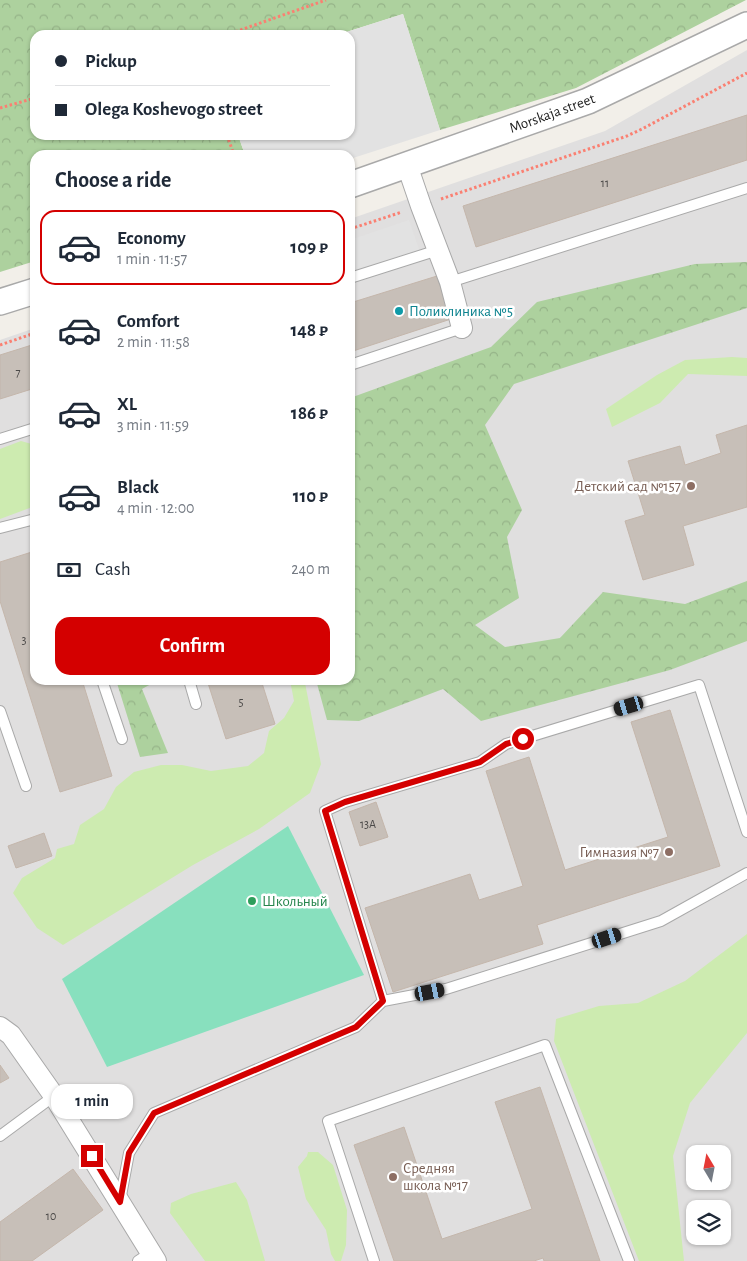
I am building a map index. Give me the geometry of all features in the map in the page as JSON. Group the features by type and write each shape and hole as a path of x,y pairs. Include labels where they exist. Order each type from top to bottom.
{"street":[{"name":"Morskaja street","path":"355,183 588,101 747,25"},
{"path":"407,165 450,282 462,328"},
{"path":"0,302 30,293"},
{"path":"0,1027 11,1034 54,1096 120,1202 148,1258"}],"lane":[{"path":"450,282 747,188"},
{"path":"355,276 438,250"},
{"path":"355,363 462,328"},
{"path":"0,439 30,430"},
{"path":"0,528 30,520"},
{"path":"383,1001 325,811 345,802 480,762 506,744 699,684 747,832"},
{"path":"104,685 122,738"},
{"path":"190,685 196,704"},
{"path":"0,710 26,786"},
{"path":"120,1202 129,1153 154,1113 356,1027 383,1001 446,989 661,921 747,873"},
{"path":"374,1261 328,1121 545,1045 629,1261"},
{"path":"0,1136 54,1096"}],"path":[{"path":"240,30 326,0"},
{"path":"355,227 627,136 747,73"},
{"path":"0,108 30,99"},
{"path":"0,345 30,335"}],"shaded area":[{"path":"403,14 440,130 355,157 355,150 243,150 240,140 355,140 355,30 353,30"},
{"path":"747,50 747,1261 0,1261 0,340 30,330 30,685 355,685 355,217 605,131"},
{"path":"409,220 423,261 355,283 355,238"}],"green space":[{"path":"0,0 746,0 576,88 440,130 403,14 353,30 30,30 30,140 240,140 243,150 30,150 30,263 0,272"},
{"path":"747,262 747,308 514,384 485,425 522,510 507,537 519,598 475,625 505,647 560,638 603,592 685,604 747,581 747,641 670,670 481,721 443,689 359,721 327,720 317,685 355,685 355,396 491,347 537,302 695,264"},
{"path":"747,358 747,376 688,374 660,403 612,427 606,409 657,375 685,360"},
{"path":"21,441 30,444 30,508 0,519 0,449"},
{"path":"118,685 149,685 142,689 168,753 140,757"},
{"path":"291,685 305,685 321,764 310,793 259,829 193,865 63,945 37,928 13,893 22,878 55,858 57,849 74,844 80,825 104,809 116,787 134,772 161,765 182,765 211,771 248,766 264,753 269,731 284,718 294,701"},
{"name":"Школьный","path":"288,826 364,975 107,1067 62,979"},
{"path":"747,934 747,1033 690,1103 673,1156 684,1261 639,1261 554,1041 556,1019 599,1006 638,1003 685,981"},
{"path":"308,1152 318,1152 333,1165 347,1210 346,1245 341,1261 335,1261 331,1254 326,1230 306,1199 298,1167"},
{"path":"236,1182 247,1200 265,1261 205,1261 170,1213 171,1203 191,1194"}],"building":[{"path":"747,115 747,160 476,247 463,206"},
{"name":"Поликлиника №5","path":"437,276 451,319 355,350 355,301"},
{"path":"30,346 30,390 0,399 0,355"},
{"name":"Детский сад №157","path":"747,425 747,507 683,526 694,565 643,580 625,521 645,515 628,461 680,446 685,465 721,453 716,435"},
{"path":"30,553 30,685 84,685 112,776 60,792 0,601 0,562"},
{"path":"209,685 263,685 275,724 226,739"},
{"name":"Гимназия №7","path":"670,710 720,866 537,925 543,944 393,992 365,908 470,874 479,900 523,886 486,771 529,757 565,870 668,837 631,722"},
{"path":"376,802 388,837 360,846 349,812"},
{"path":"44,833 52,856 16,868 8,846"},
{"path":"0,1065 9,1078 0,1083"},
{"name":"Средняя школа №17","path":"540,1087 600,1261 544,1261 543,1258 534,1261 394,1261 354,1145 404,1127 442,1239 532,1209 495,1102"},
{"path":"73,1169 103,1210 32,1261 0,1261 0,1222"}],"place":[{"name":"Поликлиника №5","path":"399,311"},
{"name":"Детский сад №157","path":"691,486"},
{"name":"Гимназия №7","path":"669,852"},
{"name":"Школьный","path":"252,901"},
{"name":"Средняя школа №17","path":"393,1177"}],"route":[{"path":"92,1156 120,1202 129,1153 154,1113 356,1027 383,1001 325,811 345,802 480,762 506,744 523,739"}]}
